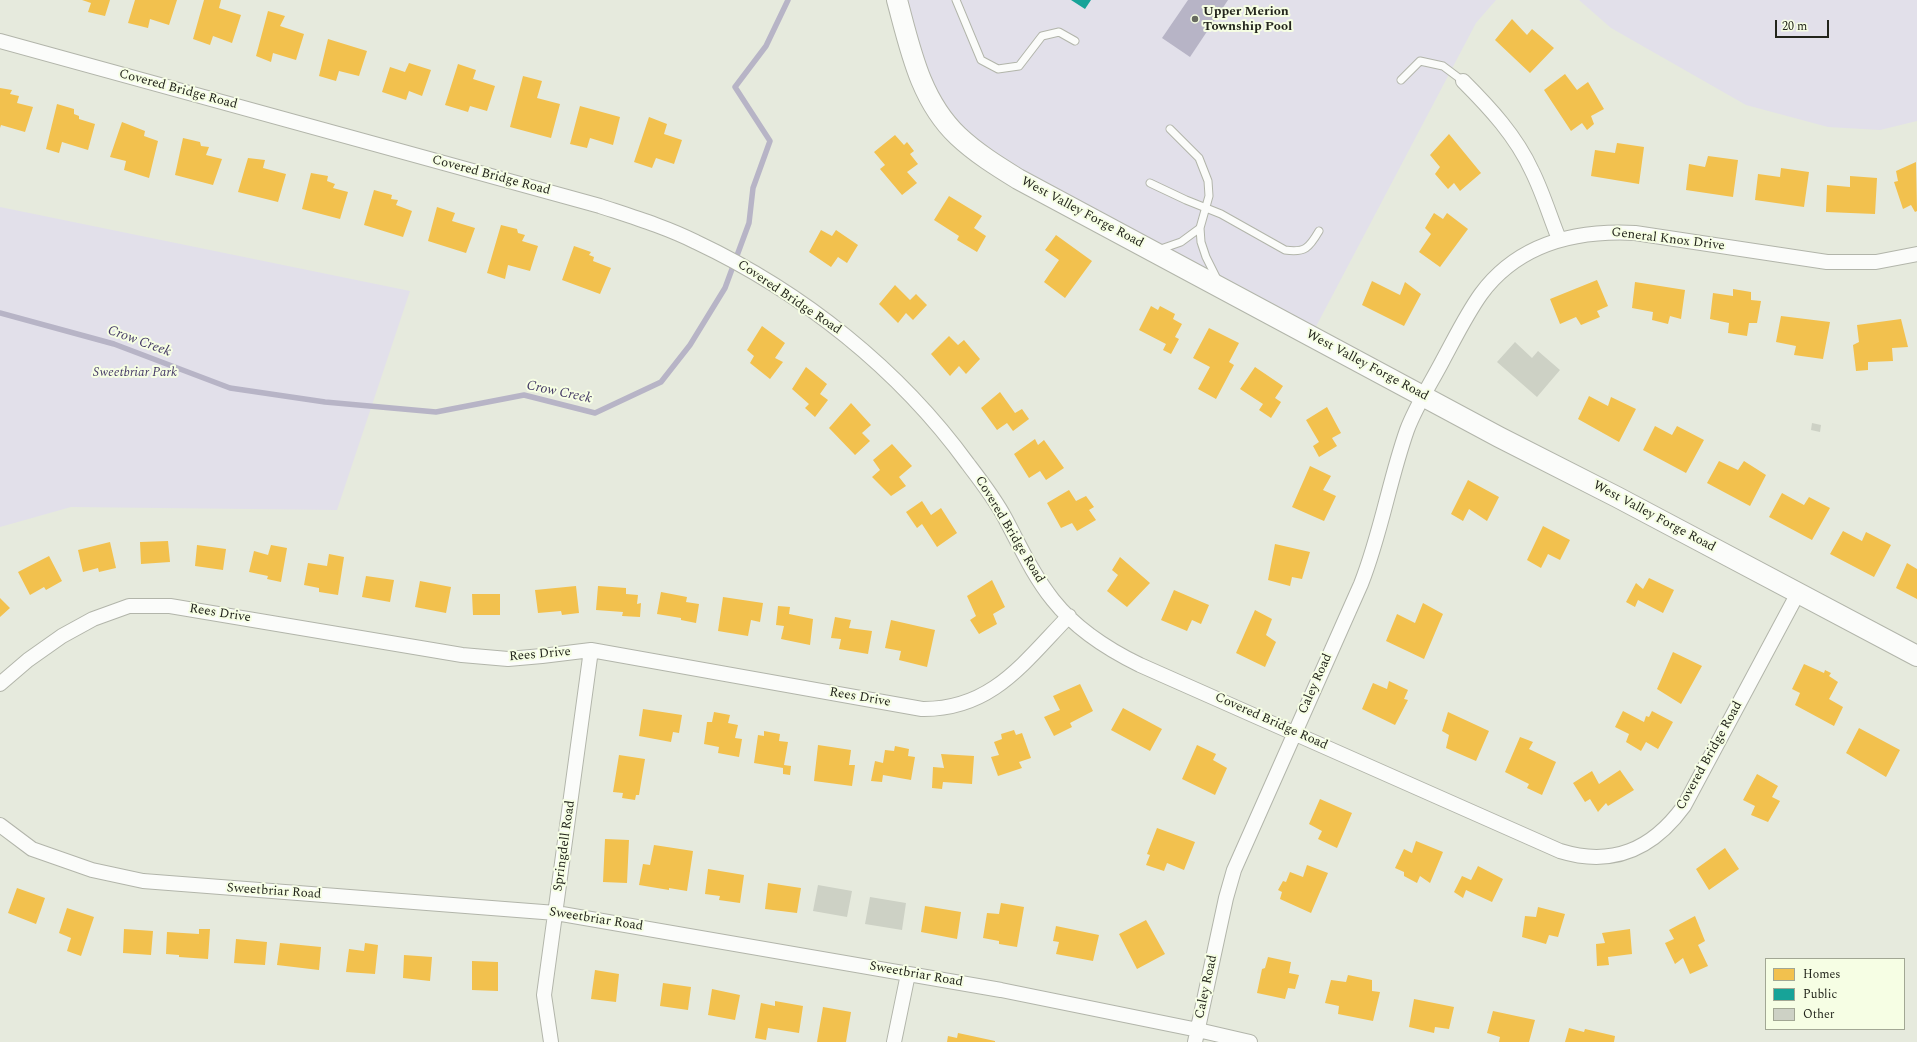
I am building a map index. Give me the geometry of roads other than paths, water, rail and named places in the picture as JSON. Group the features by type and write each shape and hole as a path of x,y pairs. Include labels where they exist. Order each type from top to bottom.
{"main road":[{"name":"West Valley Forge Road","path":"897,0 914,59 926,93 944,121 957,135 994,164 1018,179 1424,396 1917,656"}],"street":[{"name":"Covered Bridge Road","path":"0,41 600,206 666,229 722,255 819,315 870,357 918,403 969,465 1004,516 1042,585 1054,601 1068,616 1115,653 1560,851 1578,857 1598,858 1619,855 1639,848 1656,837 1672,822 1684,806 1798,593"},
{"path":"1463,82 1494,114 1522,152 1540,188 1559,240"},
{"name":"General Knox Drive","path":"1424,396 1468,313 1482,293 1498,276 1516,261 1537,249 1559,240 1586,234 1610,232 1635,233 1827,262 1852,263 1876,262 1917,254"},
{"name":"Caley Road","path":"1196,1036 1234,870 1370,561 1407,431 1424,396"},
{"name":"Rees Drive","path":"0,684 28,660 62,636 93,619 129,606 170,606 462,655 508,659 591,650 922,709 942,709 962,705 980,698 998,686 1018,668 1068,616"},
{"name":"Springdell Road","path":"551,1042 544,995 591,650"},
{"name":"Sweetbriar Road","path":"0,825 32,849 92,870 143,881 556,913 1001,990 1196,1036 1250,1042"},
{"path":"894,1042 908,974"}],"lane":[{"path":"956,0 981,60 998,69 1019,66 1042,36 1060,32 1075,41"},
{"path":"1401,80 1420,61 1443,66 1463,82"},
{"path":"1170,129 1199,158 1208,181 1209,196 1200,228 1203,249 1222,288"},
{"path":"1150,183 1221,214 1285,250 1295,252 1303,250 1311,245 1319,231"},
{"path":"1154,252 1181,242 1200,228"}],"waterway":[{"name":"Crow Creek","path":"0,313 114,344 230,388 325,402 436,412 524,395 595,413 661,382 690,345 725,288 749,223 753,188 770,141 735,87 766,46 788,0"}],"place":[{"name":"Upper Merion Township Pool","path":"1195,19"}],"park label":[{"name":"Sweetbriar Park","path":"135,373"}]}
